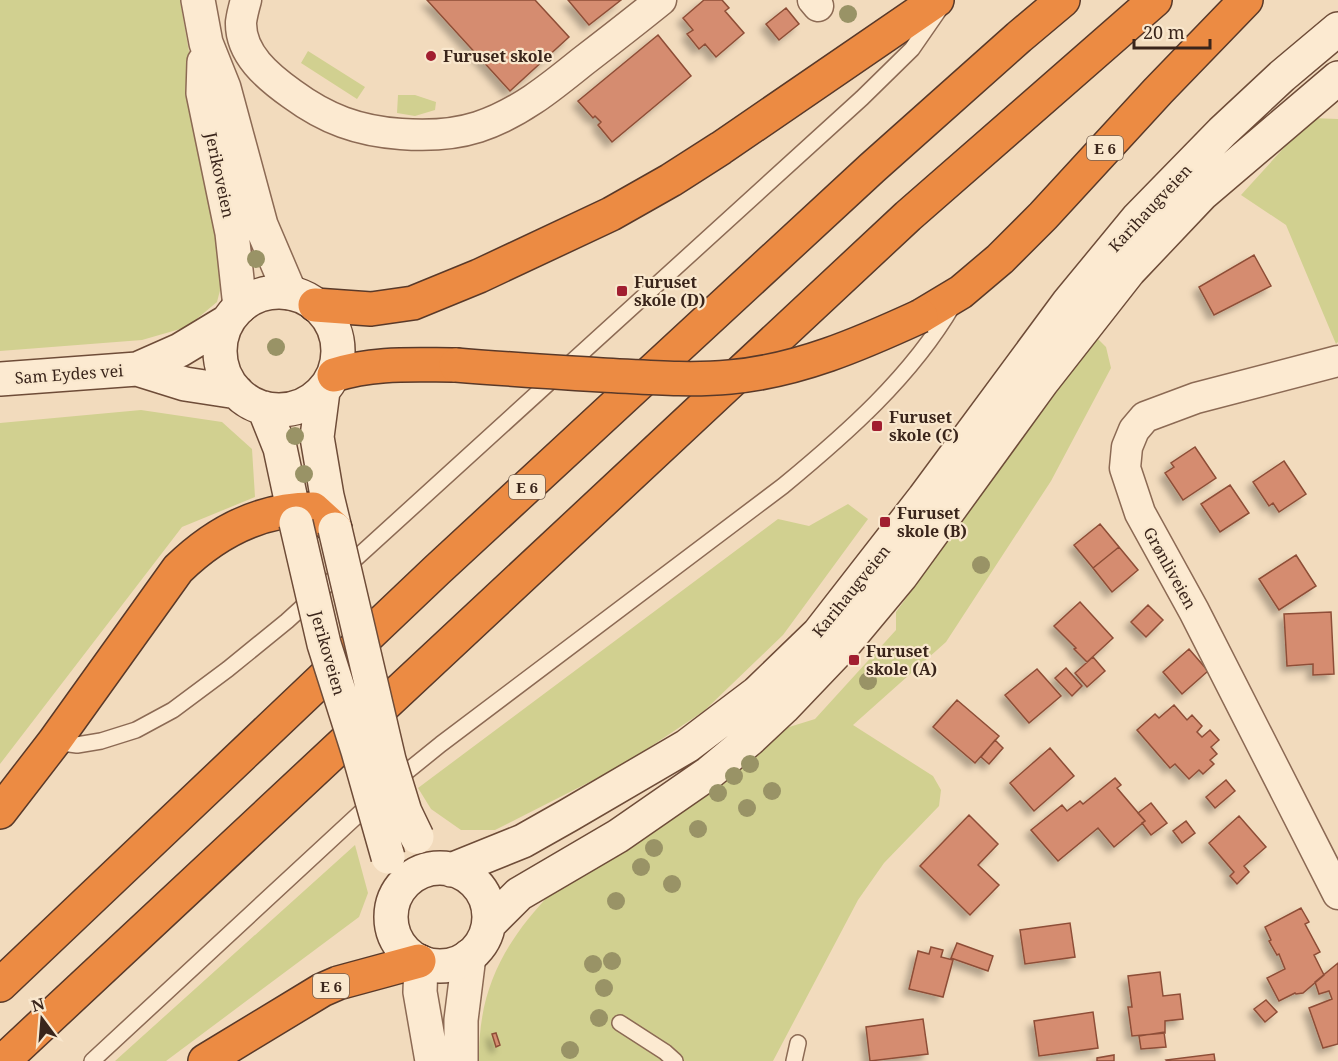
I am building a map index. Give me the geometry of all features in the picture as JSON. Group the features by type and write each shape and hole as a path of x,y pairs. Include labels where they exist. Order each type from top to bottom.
{"highway":[{"path":"302,299 371,309 413,303 479,276 563,237 611,214 671,180 937,0"},
{"name":"E 6","path":"0,985 454,554 872,168 1018,37 1064,0"},
{"path":"3,1061 908,216 1155,0"},
{"name":"E 6","path":"328,383 367,366 393,364 638,377 730,377 815,360 862,343 921,316 961,292 1000,259 1246,0"},
{"path":"0,812 54,742 178,569 195,552 216,536 235,527 313,513"},
{"name":"E 6","path":"205,1061 322,990 338,983 420,962"}],"main road":[{"name":"Jerikoveien","path":"198,0 206,43 224,88 261,225 302,299 329,320 337,339 338,353 328,383 317,437 313,513 324,644 388,857 395,898 392,910 394,934 408,955 420,962"},
{"name":"Karihaugveien","path":"446,869 524,841 687,746 757,693 819,633 924,498 1068,303 1138,218 1222,132 1335,38"},
{"name":"Jerikoveien","path":"206,43 202,93 232,233 234,314 222,335 220,351 222,366 228,380 251,400 280,448 313,513 405,812 417,837 446,869 465,875 476,884 489,910 489,924"},
{"name":"Karihaugveien","path":"489,924 519,894 618,836 701,779 750,739 783,708 846,642 901,576 1042,382 1129,271 1202,194 1338,78"},
{"path":"234,314 251,300 276,292 302,299"},
{"name":"Sam Eydes vei","path":"0,379 137,369 180,350 234,314"},
{"name":"Sam Eydes vei","path":"137,369 185,384 251,400"},
{"path":"251,400 280,410 296,407 310,400 328,383"},
{"path":"395,898 401,888 418,874 446,869"},
{"path":"432,1061 420,992 420,962 446,966 459,962 479,947 489,924"},
{"path":"461,1061 461,1020 469,956"}],"street":[{"path":"246,0 241,20 242,34 253,59 273,81 310,107 341,122 375,132 425,136 468,130 509,114 542,94 661,0"},
{"name":"Grønliveien","path":"1338,361 1196,398 1145,417 1134,430 1127,447 1125,468 1140,513 1200,621 1338,894"}],"lane":[{"path":"54,742 77,745 101,741 136,730 173,710 287,621 875,86 912,49 946,0"},
{"path":"92,1061 352,818 391,785 441,744 783,486 830,447 923,350 961,292"},
{"path":"620,1023 675,1061"},
{"path":"794,1061 798,1043"}],"shaded area":[{"path":"0,0 180,0 225,271 217,302 187,327 142,340 0,351"},
{"path":"308,51 365,87 357,99 301,63"},
{"path":"398,95 415,95 436,102 435,110 415,116 397,113"},
{"path":"1311,118 1338,119 1338,342 1336,344 1286,225 1241,195"},
{"path":"1096,337 1106,347 1111,368 1051,481 946,642 853,725 933,776 941,790 939,806 884,863 858,900 773,1061 479,1061 483,1011 489,989 508,948 536,910 553,891 786,728 815,719 896,630 896,612"},
{"path":"141,410 222,422 252,449 255,497 182,527 0,764 0,423"},
{"path":"848,504 868,519 783,635 704,711 623,765 495,830 461,830 431,809 418,788 778,519 809,526"},
{"path":"355,845 368,893 359,917 166,1061 115,1061"}],"building":[{"path":"427,0 535,0 569,37 510,91"},
{"path":"568,0 621,0 589,25"},
{"path":"704,0 722,0 729,8 725,11 744,33 716,57 705,44 699,49 687,34 693,30 683,18"},
{"path":"786,8 799,24 779,40 766,24"},
{"path":"658,35 691,76 612,142 598,125 601,122 595,116 593,118 578,101"},
{"path":"1254,255 1271,286 1214,315 1199,287"},
{"path":"1195,447 1216,478 1183,500 1165,473 1174,467 1171,463"},
{"path":"1284,461 1306,494 1279,512 1273,503 1269,506 1253,482"},
{"path":"1230,485 1249,513 1220,532 1201,504"},
{"path":"1100,524 1119,547 1093,568 1074,545"},
{"path":"1119,547 1138,570 1112,592 1093,568"},
{"path":"1296,555 1316,586 1279,610 1259,579"},
{"path":"1080,602 1113,638 1087,662 1054,626"},
{"path":"1148,605 1163,620 1146,637 1131,622"},
{"path":"1331,612 1334,674 1313,675 1313,664 1287,666 1284,614"},
{"path":"1189,649 1208,671 1182,694 1163,672"},
{"path":"1093,657 1105,671 1087,687 1075,673"},
{"path":"1066,668 1082,686 1072,696 1055,678"},
{"path":"1037,669 1061,696 1029,723 1005,695"},
{"path":"957,700 999,736 975,763 933,727"},
{"path":"1174,705 1187,720 1192,715 1202,726 1197,732 1202,737 1210,730 1219,740 1211,747 1217,754 1210,760 1214,764 1203,774 1199,770 1189,779 1175,764 1170,768 1137,730 1155,714 1159,718"},
{"path":"995,740 1003,748 989,764 981,757"},
{"path":"1050,748 1074,776 1034,811 1010,783"},
{"path":"1115,778 1121,785 1117,788 1145,821 1114,847 1098,828 1058,861 1031,830 1062,805 1067,811 1080,801 1083,804"},
{"path":"1226,780 1235,791 1215,808 1206,797"},
{"path":"1151,803 1167,823 1151,835 1142,823 1145,821 1138,813"},
{"path":"969,815 998,844 978,865 999,885 970,915 920,866"},
{"path":"1239,816 1266,847 1244,866 1249,872 1237,884 1230,876 1234,872 1209,843"},
{"path":"1186,821 1195,833 1182,843 1173,831"},
{"path":"1301,908 1309,922 1305,924 1320,952 1314,955 1324,975 1303,993 1295,993 1279,1001 1267,978 1285,969 1279,954 1277,955 1269,941 1271,940 1265,927"},
{"path":"1070,923 1075,957 1025,964 1020,930"},
{"path":"957,943 993,956 988,971 951,958"},
{"path":"931,947 943,950 941,957 953,960 943,997 909,989 918,951 929,954"},
{"path":"1338,963 1338,1044 1323,1048 1309,1008 1332,999 1329,991 1319,994 1315,982"},
{"path":"1160,972 1163,996 1180,994 1183,1019 1165,1021 1165,1033 1132,1036 1128,1007 1132,1007 1128,976"},
{"path":"1266,1000 1277,1012 1265,1022 1254,1009"},
{"path":"1093,1012 1098,1048 1039,1056 1034,1021"},
{"path":"923,1019 928,1054 870,1061 866,1027"},
{"path":"1164,1032 1166,1047 1141,1049 1139,1036"},
{"path":"496,1033 500,1045 496,1047 492,1034"},
{"path":"1214,1054 1215,1061 1166,1060"},
{"path":"1114,1055 1114,1061 1097,1061 1097,1058"}],"place":[{"name":"Furuset skole","path":"431,56"},
{"name":"Furuset skole (D)","path":"622,291"},
{"name":"Furuset skole (C)","path":"877,426"},
{"name":"Furuset skole (B)","path":"885,522"},
{"name":"Furuset skole (A)","path":"854,660"}]}
